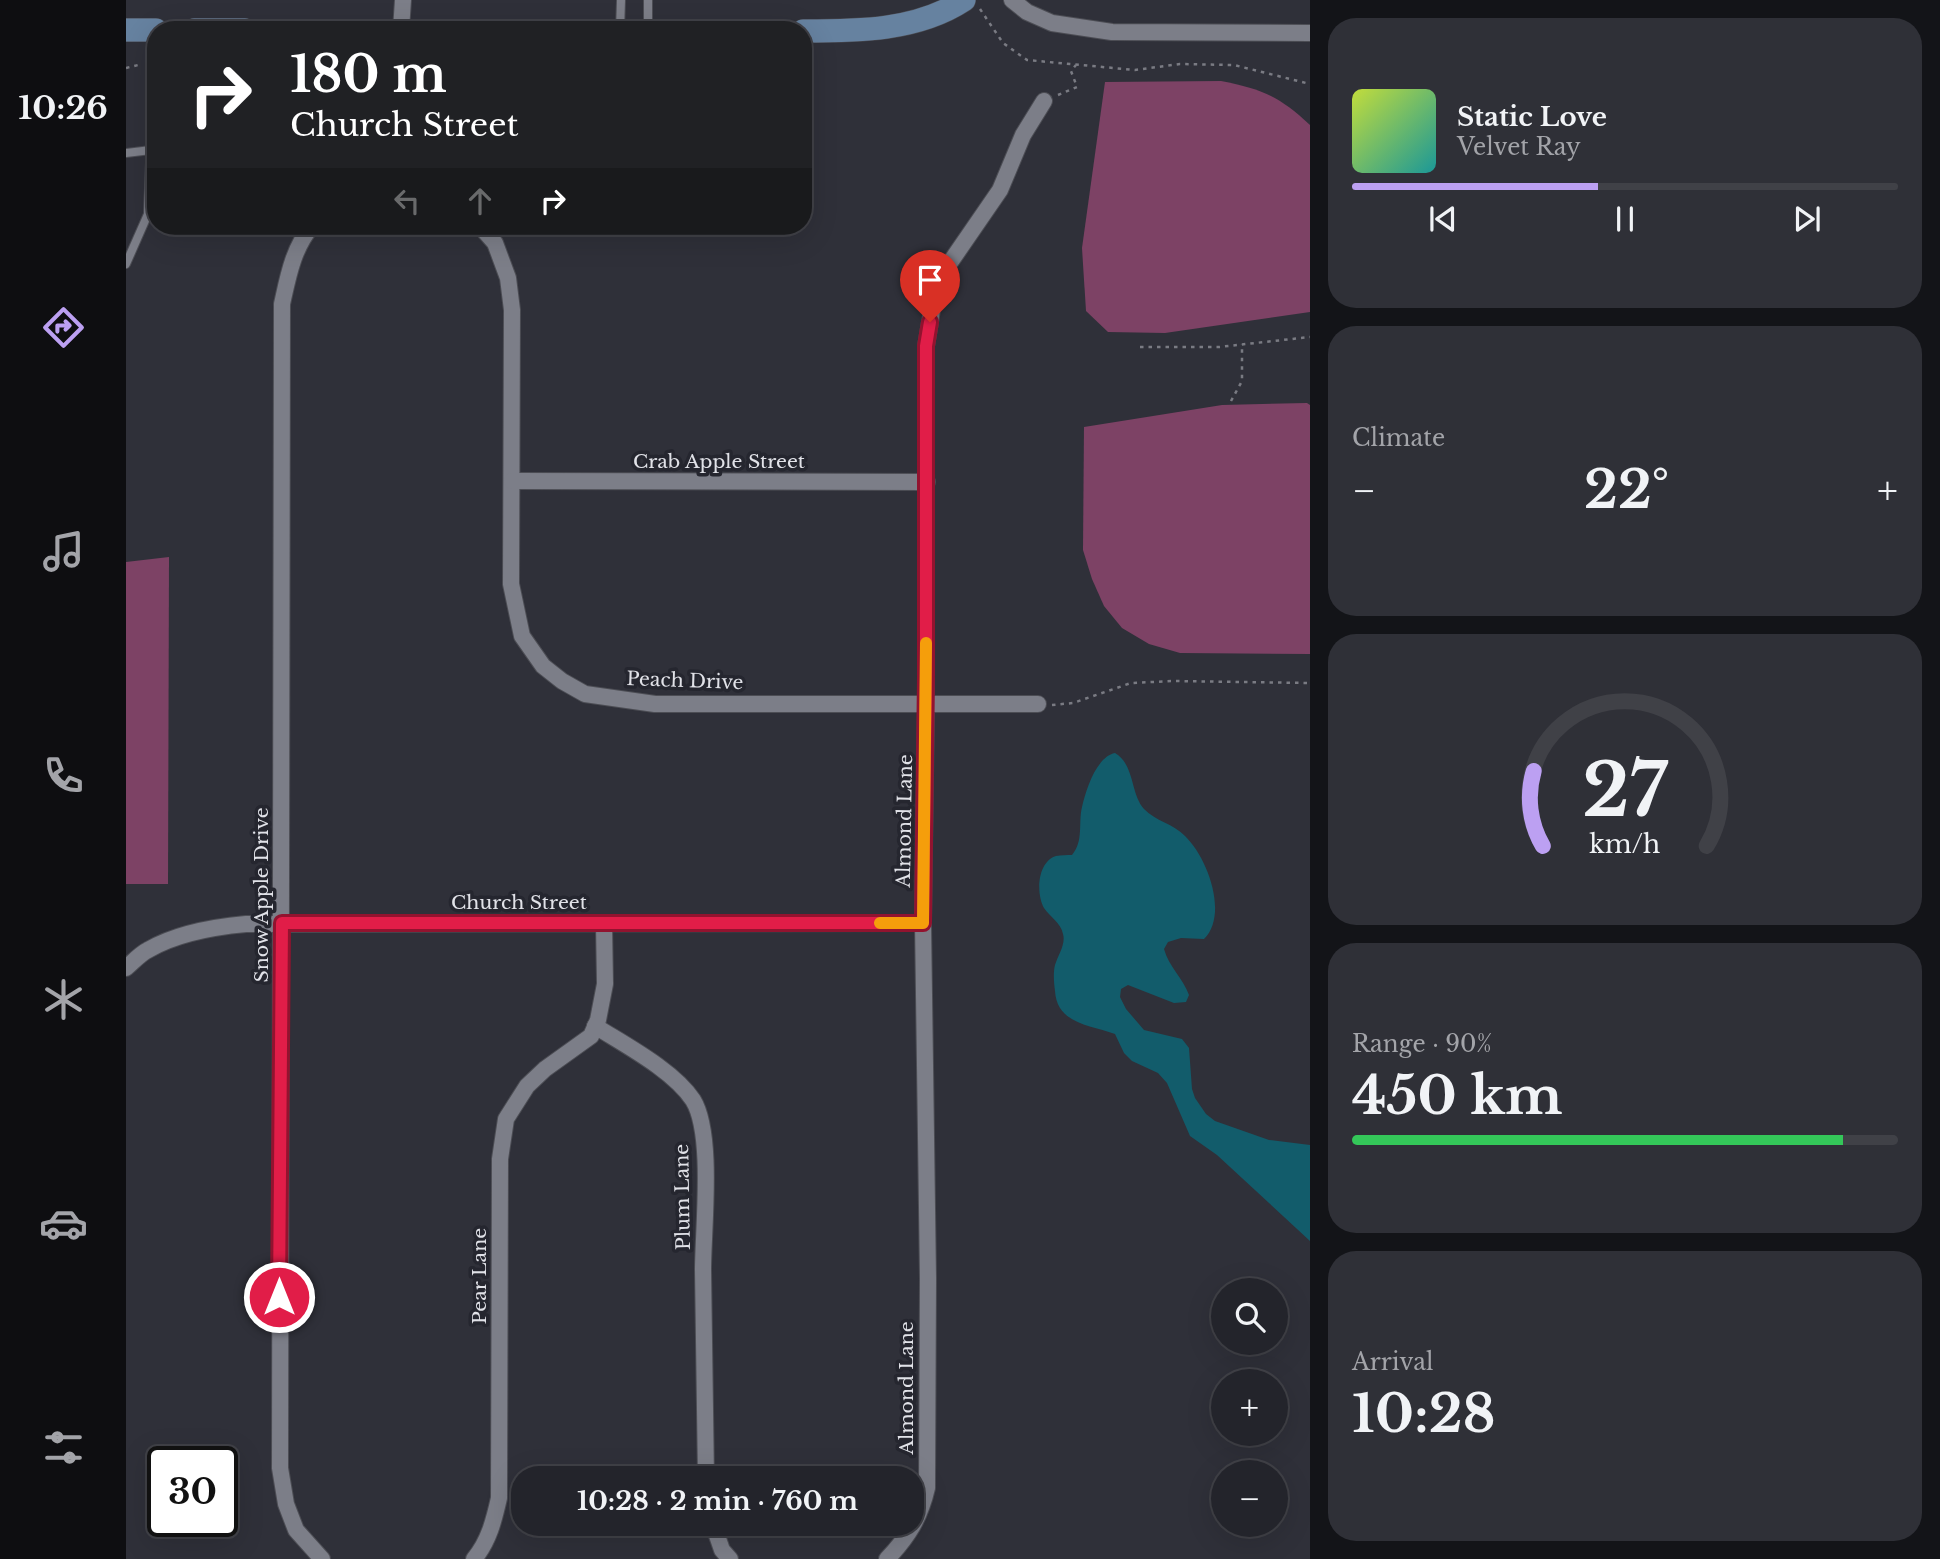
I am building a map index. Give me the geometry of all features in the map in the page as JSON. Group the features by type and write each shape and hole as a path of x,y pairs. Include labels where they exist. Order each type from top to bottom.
{"street":[{"path":"402,21 403,0"},
{"path":"812,31 858,31 911,23 949,10 964,0"},
{"path":"1012,0 1027,12 1052,23 1112,32 1310,33"},
{"path":"126,30 147,30"},
{"name":"Almond Lane","path":"887,1559 913,1528 922,1509 927,1488 928,1279 923,923 926,346 933,298 947,267 1000,190 1023,135 1044,101"},
{"name":"Snow Apple Drive","path":"304,235 292,263 282,304 280,1468 286,1504 296,1530 322,1559"},
{"name":"Peach Drive","path":"488,235 495,243 508,278 512,310 511,584 522,636 543,666 585,694 655,704 1038,704"},
{"name":"Crab Apple Street","path":"512,481 927,482"},
{"name":"Church Street","path":"126,968 148,950 210,928 282,923 923,923"},
{"path":"595,1026 605,984 604,924"},
{"name":"Plum Lane","path":"595,1026 678,1083 693,1101 698,1112 705,1162 706,1466"},
{"name":"Pear Lane","path":"474,1559 482,1550 491,1529 499,1498 500,1159 506,1119 527,1086 545,1069 591,1036 595,1026"},
{"path":"717,1536 722,1550 730,1559"}],"lane":[{"path":"620,21 621,0"},
{"path":"648,0 649,21"},
{"path":"126,153 147,150"},
{"path":"126,264 147,216"}],"path":[{"path":"984,15 1003,43 1027,60 1135,70 1180,64 1234,65 1310,84"},
{"path":"126,68 147,61"},
{"path":"1044,101 1077,86 1071,71 1076,65"},
{"path":"1140,347 1242,344 1310,337"},
{"path":"1231,401 1242,380 1242,344"},
{"path":"1038,704 1073,703 1132,683 1310,683"}],"shaded area":[{"path":"1221,81 1269,95 1289,107 1310,125 1310,312 1165,333 1108,332 1086,311 1082,248 1105,82"},
{"path":"1222,405 1310,405 1310,654 1180,653 1149,644 1122,628 1104,606 1083,550 1084,427"},
{"path":"169,557 168,884 126,884 126,562"}],"water":[{"path":"1115,753 1126,765 1136,795 1144,809 1181,832 1193,845 1207,871 1215,901 1215,915 1204,939 1181,938 1168,942 1164,949 1189,995 1186,1002 1174,1003 1128,985 1121,989 1120,997 1126,1009 1144,1030 1182,1039 1189,1048 1192,1089 1206,1114 1215,1121 1269,1140 1310,1145 1310,1241 1217,1155 1190,1136 1167,1083 1158,1073 1132,1061 1124,1053 1115,1034 1076,1022 1068,1017 1057,1002 1054,971 1064,938 1062,930 1041,902 1040,879 1050,859 1072,855 1076,850 1082,807 1089,783 1102,761"}],"slow traffic":[{"path":"880,923 923,923 926,643"}],"route":[{"path":"279,1297 282,923 923,923 926,346 930,322"}]}
